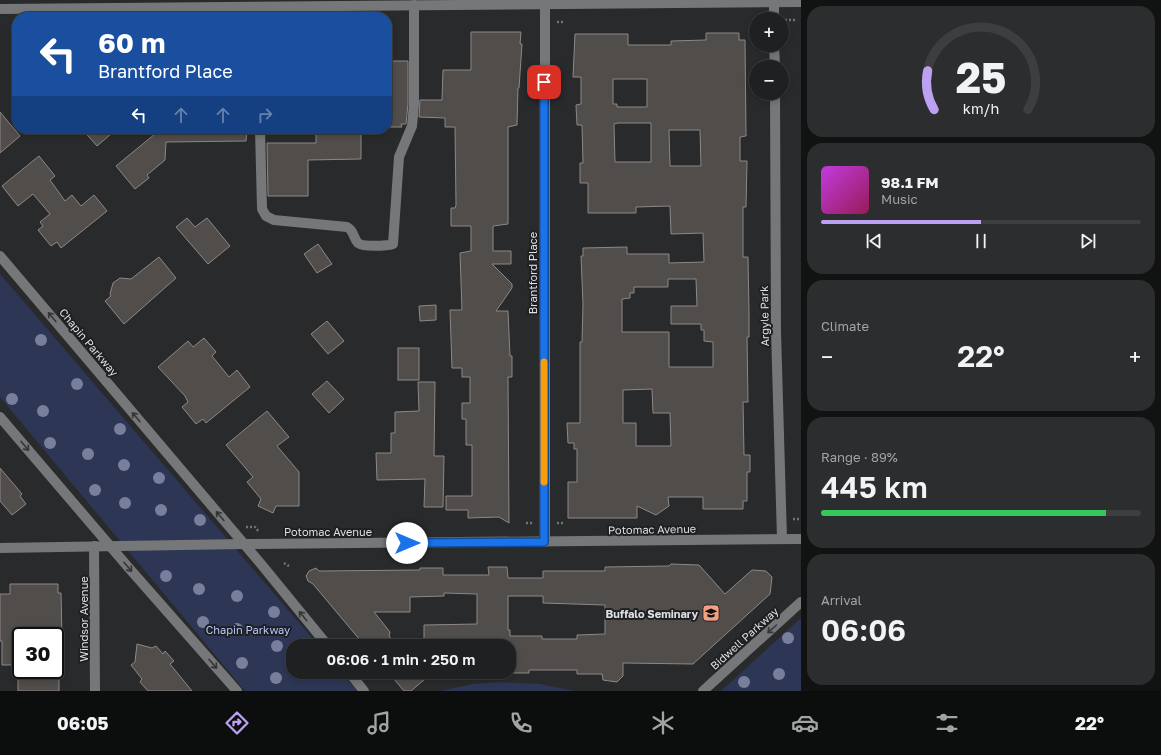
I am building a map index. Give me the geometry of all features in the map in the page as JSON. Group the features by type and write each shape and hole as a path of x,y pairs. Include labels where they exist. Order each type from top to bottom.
{"street":[{"path":"774,2 774,12"},
{"path":"0,9 258,12 414,5 801,2"},
{"name":"Brantford Place","path":"544,542 545,4"},
{"path":"260,134 262,209 266,216 274,220 347,227 352,230 358,243 362,245 388,246 393,244 400,157 412,126 414,104 414,5"},
{"name":"Argyle Park","path":"775,100 776,331 782,539"},
{"name":"Chapin Parkway","path":"0,256 322,639"},
{"path":"0,416 110,546 237,691"},
{"name":"Potomac Avenue","path":"0,548 243,544 801,539"},
{"name":"Windsor Avenue","path":"94,546 95,691"},
{"name":"Bidwell Parkway","path":"704,691 801,602"},
{"path":"355,679 364,691"}],"path":[{"path":"789,20 795,20"},
{"path":"556,22 565,22"},
{"path":"526,523 532,523"},
{"path":"556,523 565,523"},
{"path":"284,563 289,566"}],"green space":[{"name":"Chapin Parkway","path":"0,274 313,639 286,639 286,679 347,679 357,691 245,691 0,397"},
{"path":"801,618 801,691 721,691"},
{"path":"499,682 540,684 575,691 440,691 473,684"}],"building":[{"path":"471,32 521,32 520,44 522,44 518,88 517,125 508,127 508,224 493,226 493,251 511,251 511,264 492,264 512,284 512,288 496,311 508,311 510,356 512,356 512,377 508,377 509,523 499,517 468,518 468,510 446,510 446,496 472,496 472,445 466,445 466,419 462,419 462,403 470,403 470,377 462,377 462,368 452,368 450,310 462,310 460,253 471,251 471,226 451,226 451,208 455,208 456,205 455,127 445,127 445,118 419,117 420,100 442,100 443,70 471,70"},
{"path":"706,33 739,33 739,40 745,40 746,136 740,137 740,161 747,161 746,207 743,207 743,257 748,257 748,402 743,402 744,455 750,455 750,472 747,472 747,501 743,501 743,509 703,509 703,497 668,497 669,506 656,515 637,506 637,518 568,518 568,482 577,482 577,449 574,449 574,443 568,443 567,423 580,423 580,342 582,342 583,304 581,256 583,256 583,248 627,247 627,254 669,254 669,263 704,262 703,233 671,234 670,206 636,207 636,213 588,213 588,183 580,183 580,163 583,163 582,125 577,125 576,105 581,104 581,77 573,77 575,34 628,34 628,45 671,45 671,41 706,40","holes":["613,79 647,79 647,107 617,107 617,104 613,104","651,123 651,162 615,162 614,124","669,130 700,130 701,166 670,166","668,279 696,279 697,306 671,306 671,324 701,324 701,330 704,330 704,341 713,342 713,367 669,367 669,332 622,332 622,299 630,298 630,293 634,293 634,287 668,287","652,389 653,413 670,413 671,446 636,446 636,423 623,423 623,390"]},
{"path":"392,61 408,61 408,104 406,124 401,124 402,127 392,127"},
{"path":"0,112 12,126 12,134 18,134 20,136 0,153"},
{"path":"86,134 111,134 97,146"},
{"path":"155,134 247,134 246,141 166,142 165,160 147,175 149,178 135,189 116,166"},
{"path":"316,134 361,134 361,159 308,160 308,196 268,196 267,143 316,143"},
{"path":"39,156 55,176 50,180 65,201 72,195 81,206 94,195 107,211 61,248 57,242 51,246 38,230 43,226 40,222 50,214 33,194 18,206 2,186"},
{"path":"187,218 195,227 207,218 230,246 208,264 176,227"},
{"path":"318,244 332,264 317,273 304,254"},
{"path":"159,257 176,278 124,324 105,301 111,296 110,294 113,283 120,278 131,279"},
{"path":"436,305 436,320 420,321 419,306"},
{"path":"327,321 344,341 328,354 311,334"},
{"path":"204,338 216,352 212,356 229,377 237,370 250,387 206,423 203,419 196,424 182,407 188,402 185,396 158,367 188,341 193,347"},
{"path":"398,348 419,348 419,380 398,380"},
{"path":"327,381 344,399 329,413 312,394"},
{"path":"418,382 435,382 434,456 444,456 443,507 424,507 425,479 377,480 376,453 391,453 391,433 395,433 395,412 419,411"},
{"path":"267,411 289,437 277,446 299,472 299,506 276,506 273,513 258,506 261,499 247,482 253,477 226,445"},
{"path":"0,468 22,494 20,496 26,504 12,515 0,501"},
{"path":"671,564 699,565 725,594 752,570 766,571 772,577 770,594 693,664 623,663 623,676 617,682 603,680 602,674 577,674 577,670 529,670 529,673 516,673 516,639 424,639 424,625 477,624 477,594 444,593 444,596 410,597 410,612 374,612 390,632 389,636 391,639 359,639 313,584 308,581 306,576 309,571 316,568 319,571 420,570 420,568 443,568 443,575 489,575 488,567 507,567 508,578 543,578 543,571 605,571 605,567 669,566","holes":["508,596 543,596 543,603 605,605 605,634 577,635 577,639 542,639 542,636 510,636 510,630 508,630"]},
{"path":"10,584 58,584 58,593 61,593 62,627 12,627 12,665 2,665 2,641 0,641 0,594 10,594"},
{"path":"137,644 152,648 156,646 163,654 165,651 174,661 170,664 192,691 148,691 140,682 142,679 131,665 135,662"},
{"path":"18,679 59,679 59,691 18,691"},
{"path":"394,679 425,679 411,691 404,691"}],"slow traffic":[{"path":"544,362 544,482"}],"place":[{"name":"Buffalo Seminary","path":"711,613"}],"route":[{"path":"407,543 544,542 544,82"}]}
